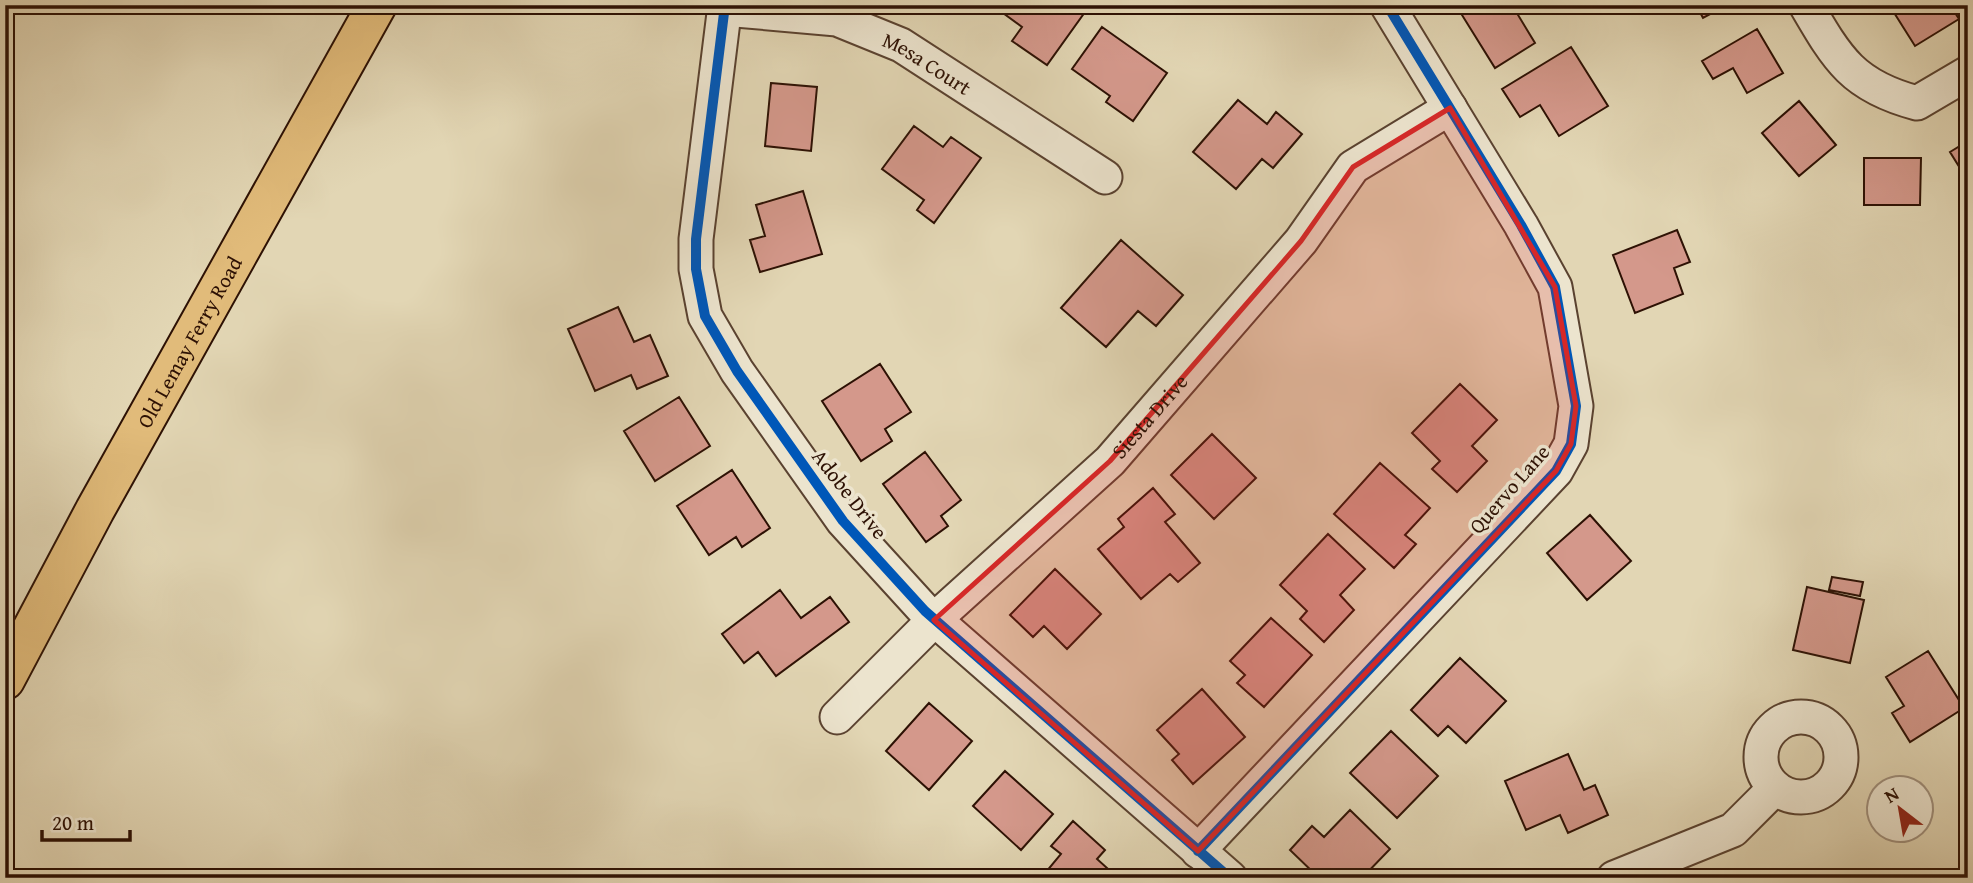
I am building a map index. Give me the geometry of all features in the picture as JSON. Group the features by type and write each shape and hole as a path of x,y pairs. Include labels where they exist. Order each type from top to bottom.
{"main road":[{"name":"Old Lemay Ferry Road","path":"5,680 121,462 377,5"}],"street":[{"name":"Quervo Lane","path":"1198,851 1547,481 1571,444 1576,406 1555,287 1521,225 1387,5"},
{"path":"1806,5 1836,57 1883,94 1917,103 1968,73"},
{"name":"Mesa Court","path":"725,7 837,19 901,45 1105,177"},
{"name":"Adobe Drive","path":"725,7 696,239 696,269 705,316 737,372 843,521 934,620 1230,878"},
{"name":"Siesta Drive","path":"837,717 934,620 1110,461 1284,260 1353,167 1450,108"},
{"path":"1614,878 1733,830 1775,788"}],"highlighted area":[{"path":"1450,108 1555,287 1576,406 1571,444 1556,471 1198,851 934,620 1110,461 1301,241 1353,167"}],"building":[{"path":"992,5 1090,5 1047,65 1012,41 1022,27"},
{"path":"1512,5 1535,43 1495,68 1457,7"},
{"path":"1696,5 1727,5 1703,18"},
{"path":"1902,5 1950,5 1959,19 1915,46 1893,11"},
{"path":"1102,27 1167,73 1133,121 1106,102 1110,96 1072,69"},
{"path":"1757,29 1783,73 1747,93 1733,68 1713,79 1702,61"},
{"path":"1571,47 1608,106 1559,136 1540,105 1520,117 1502,89"},
{"path":"771,83 817,87 811,151 765,146"},
{"path":"1238,100 1267,124 1276,112 1302,134 1273,168 1262,159 1236,189 1193,152"},
{"path":"1799,101 1836,145 1799,176 1762,133"},
{"path":"914,126 943,147 951,137 981,158 934,223 917,210 924,200 882,169"},
{"path":"1968,141 1968,181 1950,152"},
{"path":"1864,158 1921,158 1920,205 1864,205"},
{"path":"803,191 822,254 760,272 750,240 765,236 756,205"},
{"path":"1677,230 1690,262 1674,268 1683,294 1635,313 1613,255"},
{"path":"1121,240 1183,295 1156,326 1138,311 1106,347 1061,308"},
{"path":"618,307 634,342 650,335 668,376 637,389 631,375 595,391 568,329"},
{"path":"880,364 911,412 885,429 892,441 861,461 822,401"},
{"path":"1460,384 1497,420 1472,446 1487,461 1457,492 1432,469 1440,461 1412,433"},
{"path":"679,397 710,446 655,481 624,431"},
{"path":"1212,434 1256,478 1214,519 1171,475"},
{"path":"925,452 961,500 941,516 948,526 926,542 883,484"},
{"path":"1380,463 1430,508 1405,535 1416,544 1394,568 1334,514"},
{"path":"732,470 770,528 742,547 736,537 709,555 677,506"},
{"path":"1153,488 1175,514 1165,522 1200,563 1178,582 1170,574 1141,599 1098,549 1124,527 1118,519"},
{"path":"1590,515 1631,561 1587,600 1547,553"},
{"path":"1328,534 1365,569 1340,595 1354,610 1324,642 1300,619 1307,611 1280,585"},
{"path":"1055,569 1101,614 1067,649 1044,626 1033,637 1010,615"},
{"path":"1832,577 1863,582 1860,596 1829,590"},
{"path":"1807,587 1864,600 1850,663 1793,650"},
{"path":"780,590 801,618 830,597 849,622 776,676 758,652 744,663 722,634"},
{"path":"1271,618 1312,655 1264,707 1237,683 1245,675 1230,661"},
{"path":"1928,651 1964,708 1910,742 1892,713 1904,706 1886,677"},
{"path":"1460,658 1506,701 1466,743 1448,726 1438,736 1411,710"},
{"path":"1202,689 1245,737 1193,784 1172,760 1179,754 1157,730"},
{"path":"929,703 972,741 929,790 886,751"},
{"path":"1391,731 1438,776 1397,818 1350,773"},
{"path":"1568,754 1584,790 1595,785 1608,815 1568,833 1560,815 1526,830 1505,781"},
{"path":"1005,771 1053,814 1021,850 973,806"},
{"path":"1350,810 1390,849 1362,878 1319,878 1290,850 1312,826 1324,837"},
{"path":"1073,821 1105,850 1097,859 1118,878 1041,878 1061,854 1051,846"}],"cycle path":[{"path":"725,5 696,239 696,269 705,316 737,371 843,521 925,611 1230,878"},
{"path":"1198,851 1556,471 1571,444 1576,406 1555,287 1521,225 1387,5"}]}
